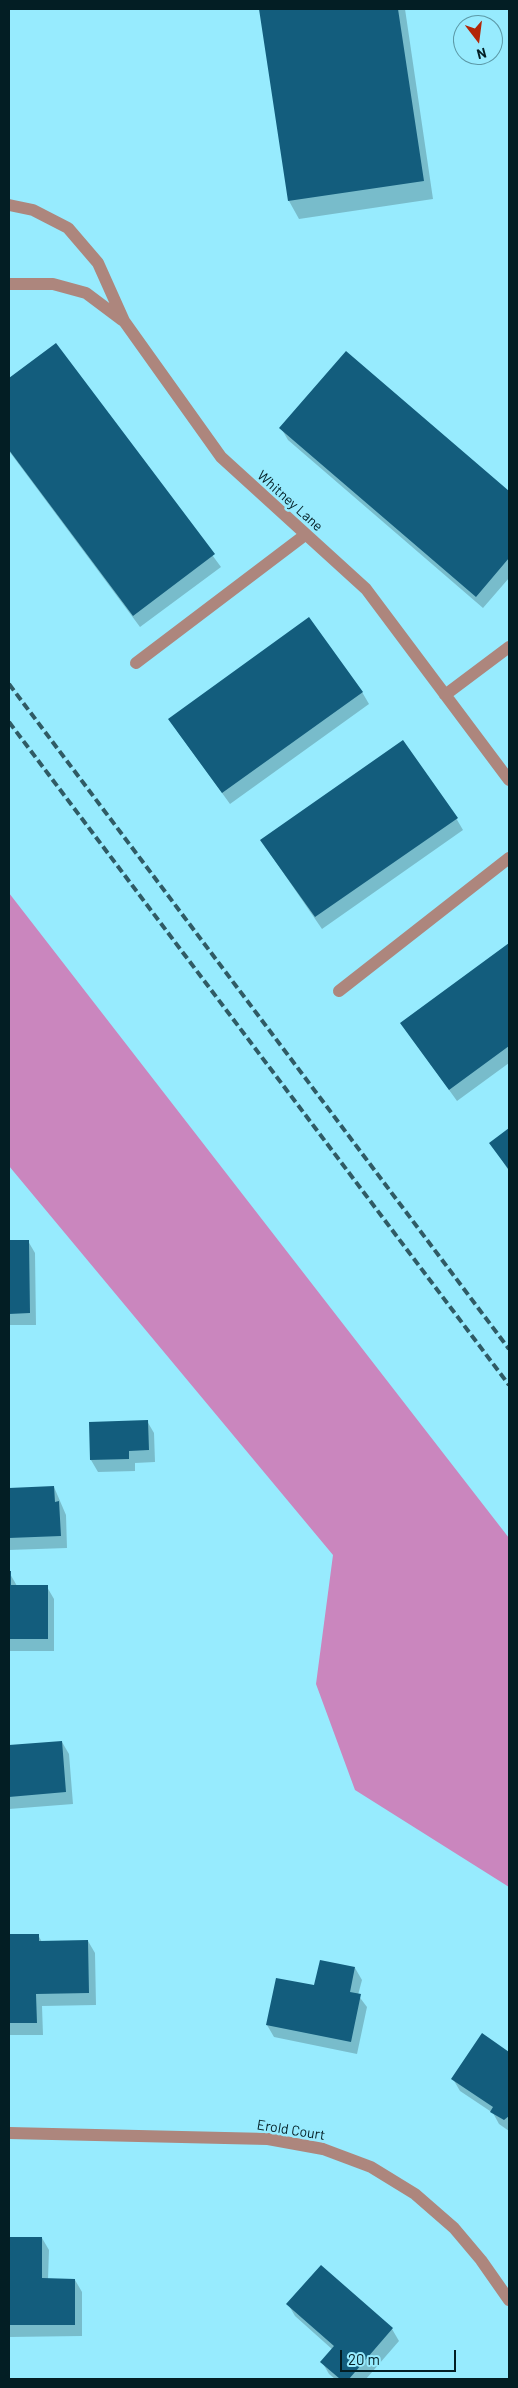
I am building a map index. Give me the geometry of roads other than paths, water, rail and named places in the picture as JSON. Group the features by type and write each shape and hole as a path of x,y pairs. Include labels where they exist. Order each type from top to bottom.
{"street":[{"name":"Whitney Lane","path":"9,205 33,210 68,228 98,263 124,321 221,457 366,590 509,780"},
{"name":"Whitney Lane","path":"9,284 53,284 86,293 124,321"},
{"path":"136,663 305,535"},
{"path":"445,695 509,647"},
{"path":"339,991 509,858"},
{"name":"Erold Court","path":"9,2133 268,2139 323,2149 371,2167 415,2194 454,2228 481,2260 509,2300"}],"railway":[{"path":"9,684 509,1349"},
{"path":"9,722 509,1385"}]}
